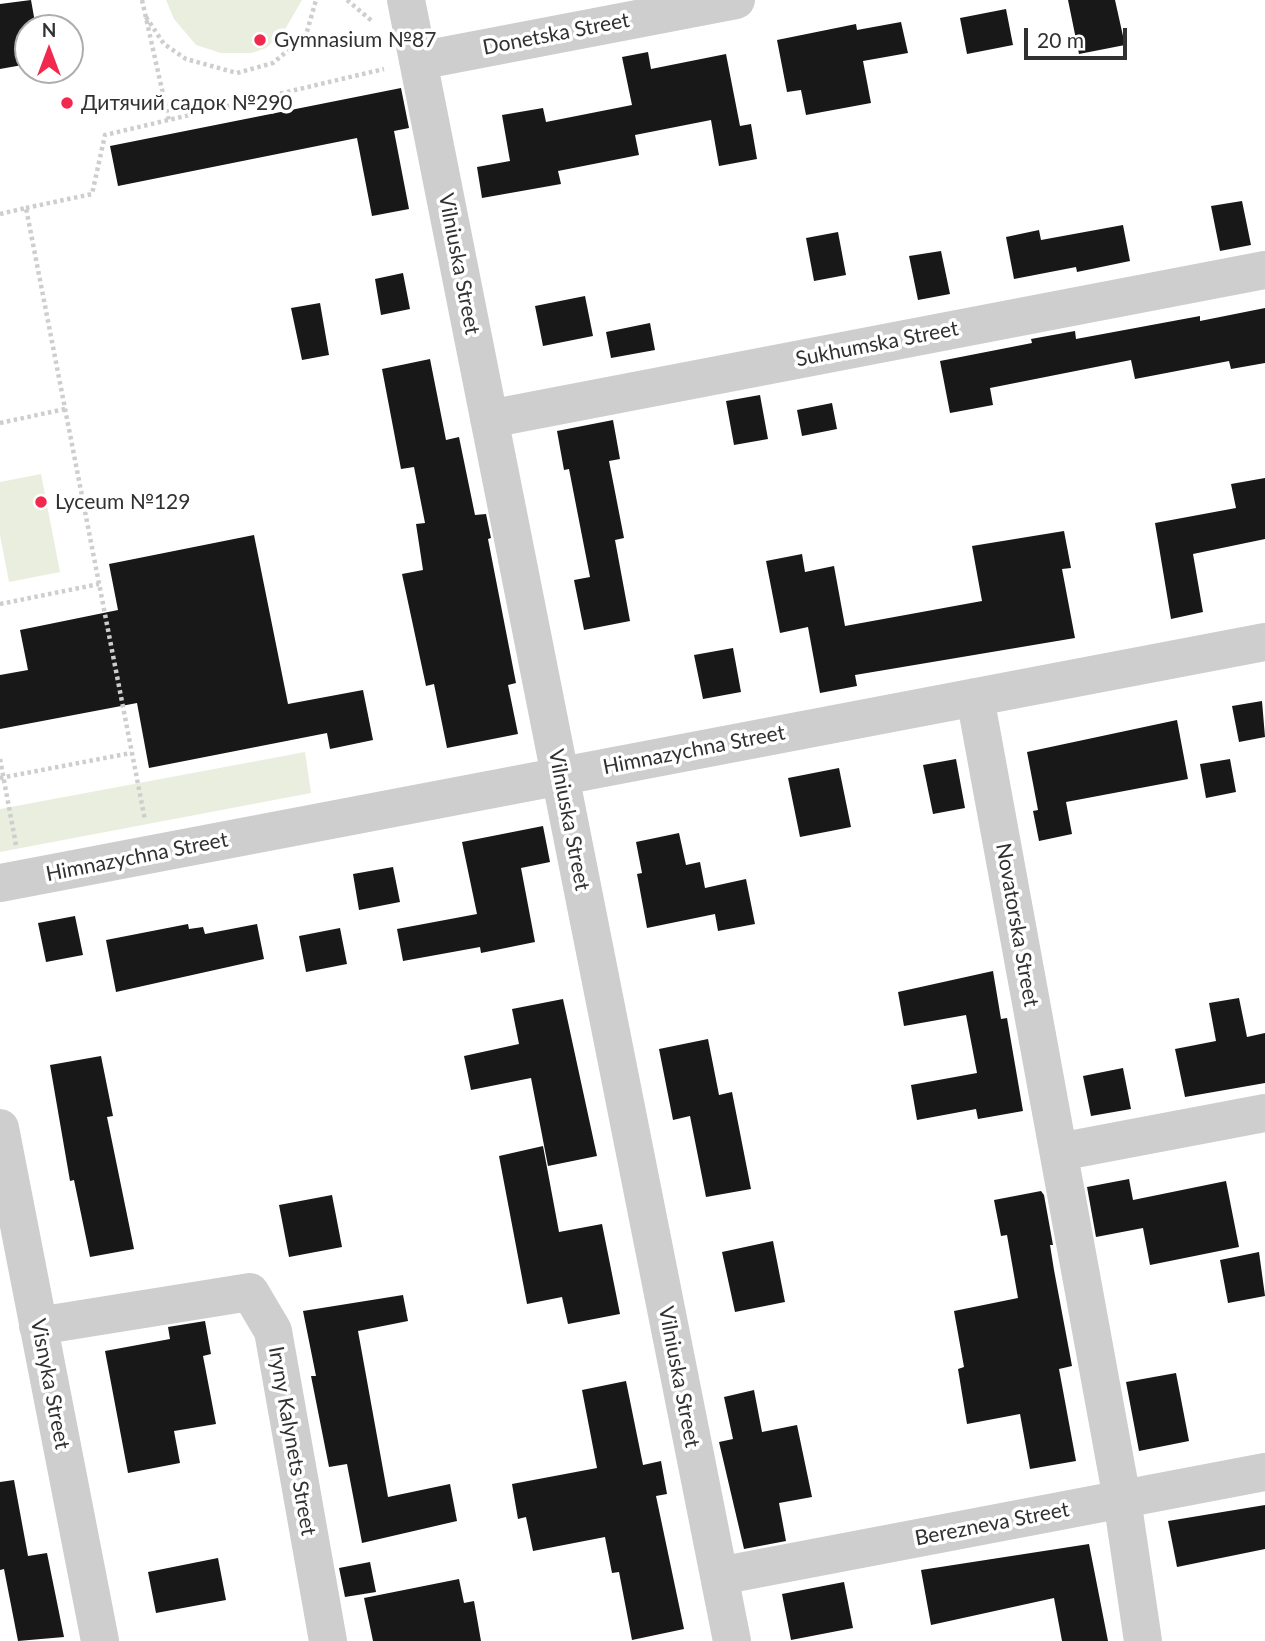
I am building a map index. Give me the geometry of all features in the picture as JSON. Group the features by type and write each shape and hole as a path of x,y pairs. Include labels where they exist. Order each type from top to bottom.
{"street":[{"name":"Vilniuska Street","path":"406,0 732,1641"},
{"name":"Donetska Street","path":"418,61 736,0"},
{"name":"Sukhumska Street","path":"489,418 1265,270"},
{"name":"Himnazychna Street","path":"0,883 1265,642"},
{"name":"Novatorska Street","path":"975,697 1122,1499 1143,1641"},
{"path":"1059,1152 1265,1113"},
{"name":"Visnyka Street","path":"0,1128 100,1641"},
{"name":"Iryny Kalynets Street","path":"38,1326 250,1292 273,1331 328,1641"},
{"name":"Berezneva Street","path":"719,1576 1265,1472"}],"path":[{"path":"142,0 169,121"},
{"path":"146,17 164,44 186,59 237,73 273,63 306,35 316,0"},
{"path":"0,214 92,194 105,135 418,61"},
{"path":"26,208 152,854"},
{"path":"0,422 65,409"},
{"path":"0,604 99,584"},
{"path":"1,778 131,753"},
{"path":"0,760 1,778 16,849"}],"green space":[{"path":"166,0 302,0 284,31 266,48 252,53 221,53 196,45 174,19"},
{"path":"41,474 60,572 9,582 0,535 0,482"},
{"path":"305,752 311,793 0,852 0,809"}],"building":[{"path":"31,0 34,14 14,14 14,66 0,69 0,4"},
{"path":"1068,0 1115,0 1125,45 1079,54"},
{"path":"1006,9 1013,45 967,54 960,18"},
{"path":"901,22 908,53 863,61 871,103 806,115 801,90 787,92 777,40 856,24 857,30"},
{"path":"648,52 651,69 726,54 740,126 751,124 757,159 719,166 711,120 635,135 639,155 558,171 561,184 482,198 477,167 510,161 502,115 543,108 546,122 632,105 622,57"},
{"path":"401,88 409,128 394,131 409,209 372,216 357,138 118,186 110,146"},
{"path":"1242,201 1251,245 1220,251 1211,206"},
{"path":"1123,225 1130,261 1077,272 1076,267 1014,279 1006,237 1039,230 1041,240"},
{"path":"838,232 846,275 814,281 806,238"},
{"path":"941,251 950,294 918,300 909,256"},
{"path":"403,273 410,309 381,315 375,279"},
{"path":"585,296 593,336 543,346 535,306"},
{"path":"320,303 329,355 302,360 291,308"},
{"path":"1265,308 1265,363 1231,369 1229,361 1135,379 1131,360 990,388 993,405 950,413 940,361 1032,343 1031,339 1075,331 1076,339 1200,316 1200,321"},
{"path":"650,323 655,350 611,358 606,332"},
{"path":"430,359 446,440 459,437 475,515 486,514 491,538 488,539 516,683 508,685 518,734 447,748 434,684 426,686 402,574 423,570 416,524 425,523 414,467 401,469 382,369"},
{"path":"760,395 768,439 734,445 726,401"},
{"path":"832,403 837,429 802,436 797,410"},
{"path":"613,420 620,459 609,461 624,538 615,540 630,621 584,630 574,580 590,577 569,469 564,470 557,431"},
{"path":"1265,478 1265,539 1193,554 1203,612 1171,619 1155,523 1236,508 1231,484"},
{"path":"1064,531 1071,568 1062,569 1075,638 855,675 857,686 820,693 808,627 780,633 766,561 802,554 805,572 834,566 845,626 982,601 972,546"},
{"path":"254,535 288,704 363,690 373,740 330,749 327,733 149,768 137,703 0,729 0,675 28,670 20,630 118,610 109,564"},
{"path":"733,648 741,692 703,699 694,655"},
{"path":"1262,701 1265,737 1239,742 1232,706"},
{"path":"1177,720 1188,779 1066,802 1072,834 1039,841 1033,811 1038,810 1027,752"},
{"path":"956,759 965,808 933,814 923,765"},
{"path":"1230,759 1236,792 1206,798 1200,764"},
{"path":"839,768 851,827 800,837 788,778"},
{"path":"543,826 550,862 521,868 535,942 481,953 480,947 403,961 397,929 477,914 462,842"},
{"path":"679,833 686,865 700,862 705,888 746,879 755,924 718,931 715,914 647,928 637,874 642,873 636,842"},
{"path":"393,867 400,902 359,910 353,874"},
{"path":"75,916 83,955 46,962 38,923"},
{"path":"188,924 189,929 203,927 205,934 257,924 264,959 116,992 106,940"},
{"path":"340,928 347,964 306,972 299,936"},
{"path":"993,971 1001,1019 1007,1018 1023,1111 978,1119 976,1109 917,1120 911,1085 977,1073 966,1015 904,1026 898,992"},
{"path":"1239,998 1247,1037 1265,1033 1265,1083 1185,1097 1175,1049 1216,1041 1209,1003"},
{"path":"563,999 597,1156 548,1166 531,1078 471,1090 464,1056 519,1044 512,1009"},
{"path":"708,1039 719,1095 732,1092 751,1189 706,1197 690,1116 673,1120 659,1049"},
{"path":"101,1056 113,1116 107,1117 134,1249 90,1257 74,1180 70,1181 50,1065"},
{"path":"1123,1068 1131,1109 1091,1116 1083,1076"},
{"path":"543,1146 559,1232 602,1224 620,1314 568,1324 562,1297 527,1304 499,1156"},
{"path":"1129,1179 1133,1200 1226,1181 1239,1247 1150,1265 1143,1228 1096,1237 1087,1187"},
{"path":"1041,1191 1053,1245 1050,1245 1072,1366 1059,1369 1076,1461 1030,1469 1020,1414 967,1424 958,1369 964,1367 954,1311 1018,1298 1007,1235 1001,1236 994,1200"},
{"path":"332,1195 342,1247 289,1257 279,1205"},
{"path":"773,1241 785,1302 735,1312 722,1252"},
{"path":"1259,1252 1265,1296 1228,1303 1220,1260"},
{"path":"403,1295 408,1321 358,1331 388,1497 450,1484 457,1521 362,1543 347,1464 329,1467 311,1376 316,1376 303,1311"},
{"path":"205,1321 211,1354 203,1356 216,1424 174,1431 180,1463 128,1473 105,1351 170,1339 168,1327"},
{"path":"1176,1373 1189,1441 1139,1451 1126,1382"},
{"path":"626,1381 643,1465 661,1461 667,1494 656,1496 684,1629 632,1640 619,1572 612,1573 605,1537 533,1551 526,1517 518,1519 512,1484 597,1468 582,1390"},
{"path":"754,1390 762,1432 797,1425 812,1497 779,1503 786,1541 744,1549 719,1442 733,1439 724,1397"},
{"path":"14,1480 28,1556 47,1553 64,1637 18,1641 4,1569 0,1570 0,1482"},
{"path":"1265,1505 1265,1549 1177,1567 1168,1521"},
{"path":"1089,1544 1108,1641 1062,1641 1054,1598 931,1625 921,1570"},
{"path":"218,1558 226,1600 156,1613 148,1572"},
{"path":"370,1562 376,1592 345,1597 339,1568"},
{"path":"459,1579 464,1603 474,1601 481,1641 373,1641 364,1598"},
{"path":"844,1582 853,1628 791,1640 782,1594"}],"place":[{"name":"Gymnasium №87","path":"260,40"},
{"name":"Дитячий садок №290","path":"67,103"},
{"name":"Lyceum №129","path":"41,502"}]}
